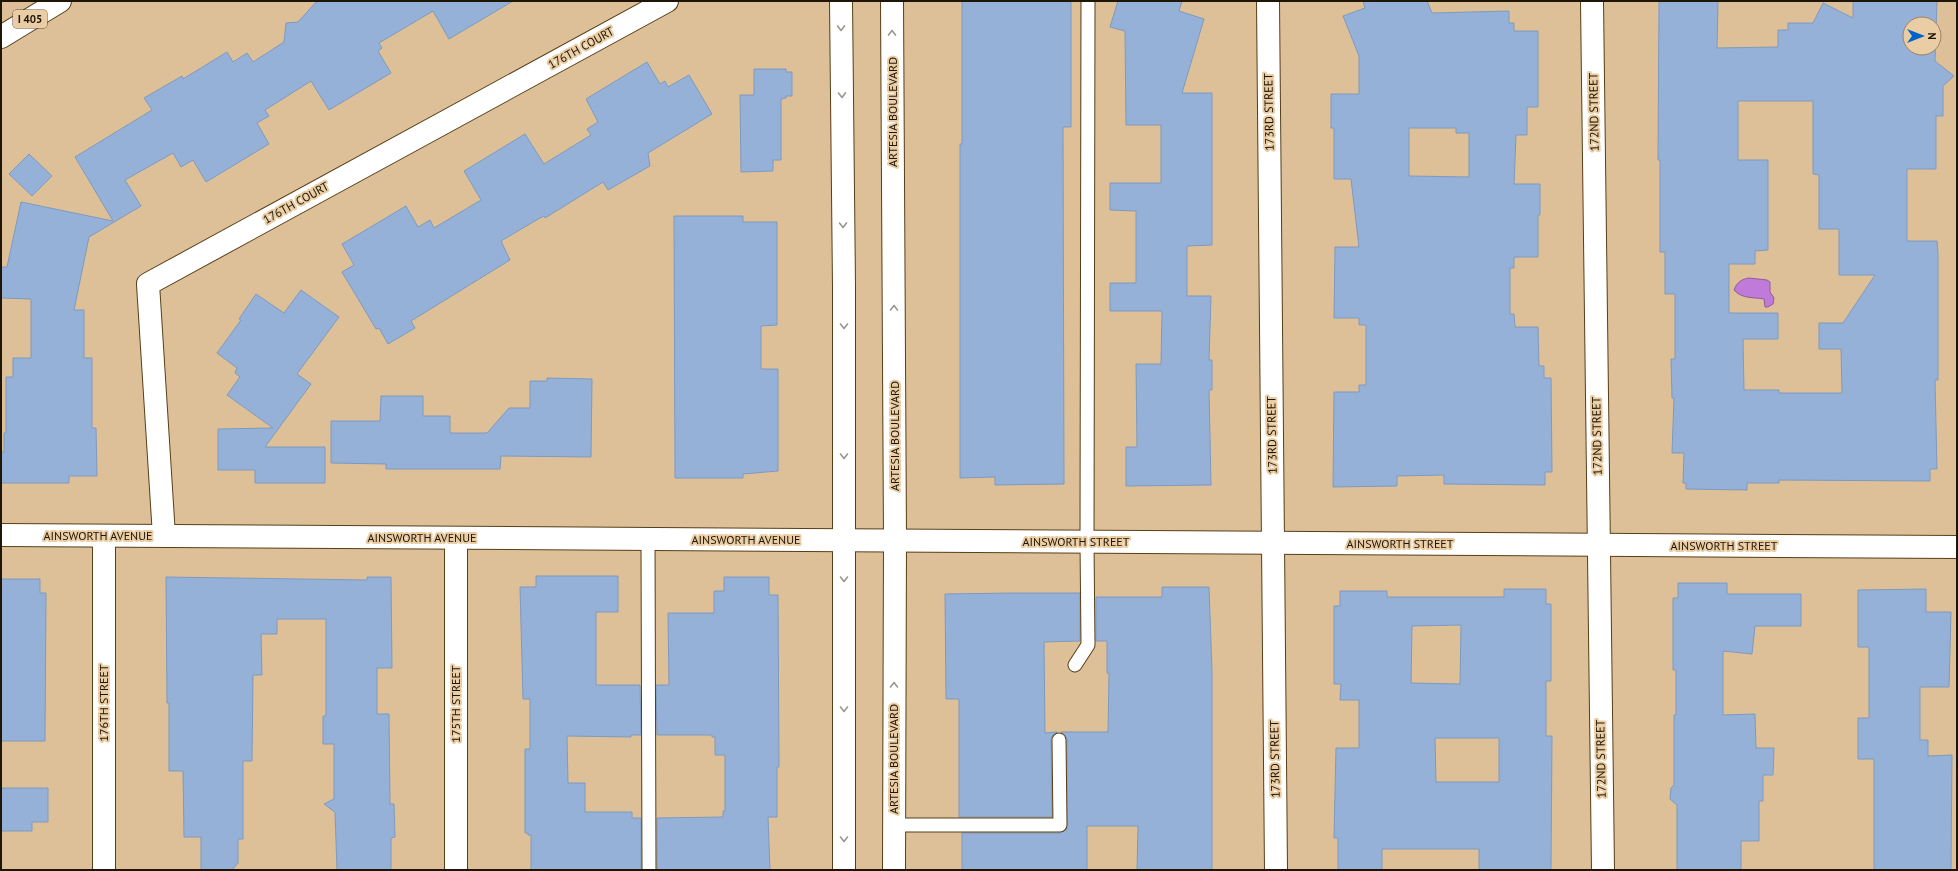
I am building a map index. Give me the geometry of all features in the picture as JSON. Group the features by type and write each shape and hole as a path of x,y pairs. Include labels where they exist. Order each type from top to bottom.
{"main road":[{"name":"I 405","path":"1,37 60,1"},
{"name":"176TH COURT","path":"164,536 148,284 667,1"},
{"path":"841,1 844,279 844,870"},
{"name":"ARTESIA BOULEVARD","path":"892,1 895,540 894,870"},
{"name":"173RD STREET","path":"1268,1 1276,870"},
{"name":"172ND STREET","path":"1592,1 1602,870"},
{"name":"AINSWORTH AVENUE","path":"1,535 844,540"},
{"name":"176TH STREET","path":"104,536 104,870"},
{"name":"175TH STREET","path":"456,538 456,870"},
{"name":"AINSWORTH STREET","path":"844,540 1957,547"}],"lane":[{"path":"1075,666 1088,645 1088,1"},
{"path":"648,539 649,870"},
{"path":"893,825 1060,825 1059,740"}],"shaded area":[{"path":"1749,278 1767,280 1770,282 1770,292 1774,298 1773,304 1765,307 1764,299 1744,296 1734,290 1740,281"}],"building":[{"path":"317,1 513,1 449,39 433,11 379,43 382,48 378,51 391,73 329,110 311,81 265,110 269,116 257,123 269,144 206,182 193,160 181,167 173,153 125,180 141,206 89,237 74,310 84,310 84,358 92,358 92,428 96,428 97,476 69,476 69,483 1,483 1,452 4,452 4,433 6,433 6,377 13,377 13,358 31,358 31,299 1,298 1,267 7,267 21,202 113,221 75,157 152,110 144,98 182,76 183,79 227,52 233,62 247,53 253,62 284,42 286,23 298,22"},
{"path":"962,1 1071,1 1071,127 1063,127 1064,484 995,485 995,477 960,478 960,144 962,144"},
{"path":"1118,1 1182,1 1179,11 1204,19 1182,93 1212,93 1212,245 1187,246 1187,296 1211,296 1209,360 1212,360 1212,390 1209,390 1211,485 1126,486 1126,447 1137,447 1136,364 1161,364 1162,311 1110,311 1110,283 1136,283 1136,211 1110,210 1110,183 1161,183 1161,125 1126,125 1125,31 1110,27"},
{"path":"1363,1 1427,1 1432,13 1509,11 1509,23 1514,23 1514,31 1538,31 1538,107 1527,107 1527,135 1516,135 1514,184 1540,184 1538,257 1514,257 1514,268 1510,268 1510,314 1514,314 1515,327 1538,327 1539,366 1544,366 1544,378 1551,378 1552,472 1545,472 1545,485 1444,484 1444,475 1397,476 1397,486 1333,487 1334,392 1359,392 1359,385 1366,385 1366,325 1359,325 1359,318 1334,318 1335,247 1359,247 1351,179 1334,179 1334,128 1331,128 1331,94 1359,94 1359,56 1343,16 1365,8","holes":["1409,128 1456,128 1456,133 1469,133 1469,177 1409,176"]},
{"path":"1659,1 1718,1 1717,48 1778,47 1778,30 1788,30 1788,23 1813,23 1823,3 1853,18 1853,1 1937,1 1936,16 1902,16 1902,56 1935,56 1935,61 1954,76 1943,86 1943,116 1936,116 1936,169 1907,169 1907,241 1937,241 1938,252 1938,380 1935,380 1937,469 1930,469 1930,481 1779,480 1779,483 1747,483 1747,490 1686,489 1686,483 1683,483 1684,453 1672,453 1674,398 1672,398 1671,359 1675,359 1675,294 1665,294 1665,252 1660,252 1660,160 1658,160","holes":["1738,101 1813,101 1813,174 1819,175 1819,229 1839,229 1839,275 1875,275 1843,323 1819,323 1819,349 1841,349 1842,393 1779,393 1779,390 1744,390 1743,339 1778,339 1778,313 1729,313 1729,264 1755,264 1755,251 1768,250 1768,160 1738,160"]},
{"path":"647,62 660,84 665,81 668,87 689,75 712,114 648,153 650,166 608,190 603,182 545,218 544,216 540,218 501,241 510,260 411,321 415,328 388,344 379,328 376,329 342,272 354,265 342,244 406,206 418,227 430,220 434,228 481,200 464,171 525,134 544,164 591,135 587,129 598,122 586,99"},
{"path":"754,69 786,69 786,72 792,72 792,96 786,96 786,98 781,99 781,160 773,160 773,171 741,172 740,95 754,95"},
{"path":"29,154 52,176 32,196 9,174"},
{"path":"674,216 743,216 743,222 777,222 777,325 761,326 761,369 778,369 778,471 743,474 743,478 675,478"},
{"path":"301,290 339,317 297,374 311,384 265,447 325,447 325,483 255,483 255,470 218,470 218,429 273,428 227,395 240,377 235,373 237,368 217,353 241,320 239,319 256,294 284,313"},
{"path":"547,378 592,379 591,457 501,456 500,469 386,469 386,464 331,463 331,421 380,421 381,396 423,396 423,416 450,416 450,433 487,433 509,408 530,408 530,381 547,381"},
{"path":"536,576 618,576 618,612 596,612 596,685 640,685 641,735 631,735 631,737 567,736 568,783 585,783 585,812 632,812 632,818 641,818 641,870 531,870 531,835 525,833 525,749 530,749 530,699 523,699 520,587 536,587"},
{"path":"166,577 367,580 367,577 391,577 392,668 377,668 377,714 389,714 390,804 394,804 395,837 391,838 391,870 337,870 335,812 324,804 334,799 334,744 323,744 323,716 326,716 326,619 277,619 277,634 261,634 262,675 253,675 252,761 243,761 243,839 238,839 238,863 232,870 201,870 201,837 184,837 183,771 169,771"},
{"path":"724,577 769,577 769,595 778,595 779,767 777,767 777,817 768,817 770,870 657,870 657,818 723,817 723,811 725,811 725,755 715,755 715,737 712,737 712,735 657,735 656,685 669,685 668,613 714,613 714,591 724,591"},
{"path":"1,579 40,579 40,593 46,593 45,741 1,741"},
{"path":"1678,583 1727,583 1727,594 1801,594 1801,626 1755,626 1752,654 1723,651 1723,715 1755,714 1756,748 1774,748 1773,775 1763,775 1763,801 1759,801 1759,841 1741,841 1741,870 1677,870 1677,805 1670,799 1671,788 1674,785 1674,715 1676,715 1676,670 1673,670 1673,598 1678,598"},
{"path":"1162,587 1209,587 1212,671 1212,870 1137,870 1138,826 1087,826 1087,870 962,870 962,833 1060,833 1067,829 1067,740 1066,736 1061,732 1108,732 1109,673 1107,673 1107,641 1096,641 1096,597 1162,597"},
{"path":"1504,589 1546,589 1546,604 1551,604 1551,681 1546,681 1546,736 1552,736 1551,870 1479,870 1479,849 1382,849 1382,870 1338,870 1338,838 1334,838 1336,748 1359,748 1359,700 1340,700 1341,684 1334,684 1334,606 1340,606 1340,591 1387,591 1387,597 1504,597","holes":["1461,625 1460,684 1411,683 1412,626","1435,738 1499,738 1499,782 1436,782"]},
{"path":"1926,589 1926,612 1951,612 1949,687 1920,687 1920,740 1928,740 1928,756 1952,755 1951,870 1874,870 1874,759 1858,759 1858,718 1869,718 1869,647 1858,647 1858,590"},
{"path":"1080,593 1080,641 1044,642 1045,733 1057,732 1052,736 1051,740 1052,817 959,817 959,699 946,699 945,594"},
{"path":"1,788 48,788 48,822 32,822 32,831 1,831"}]}
